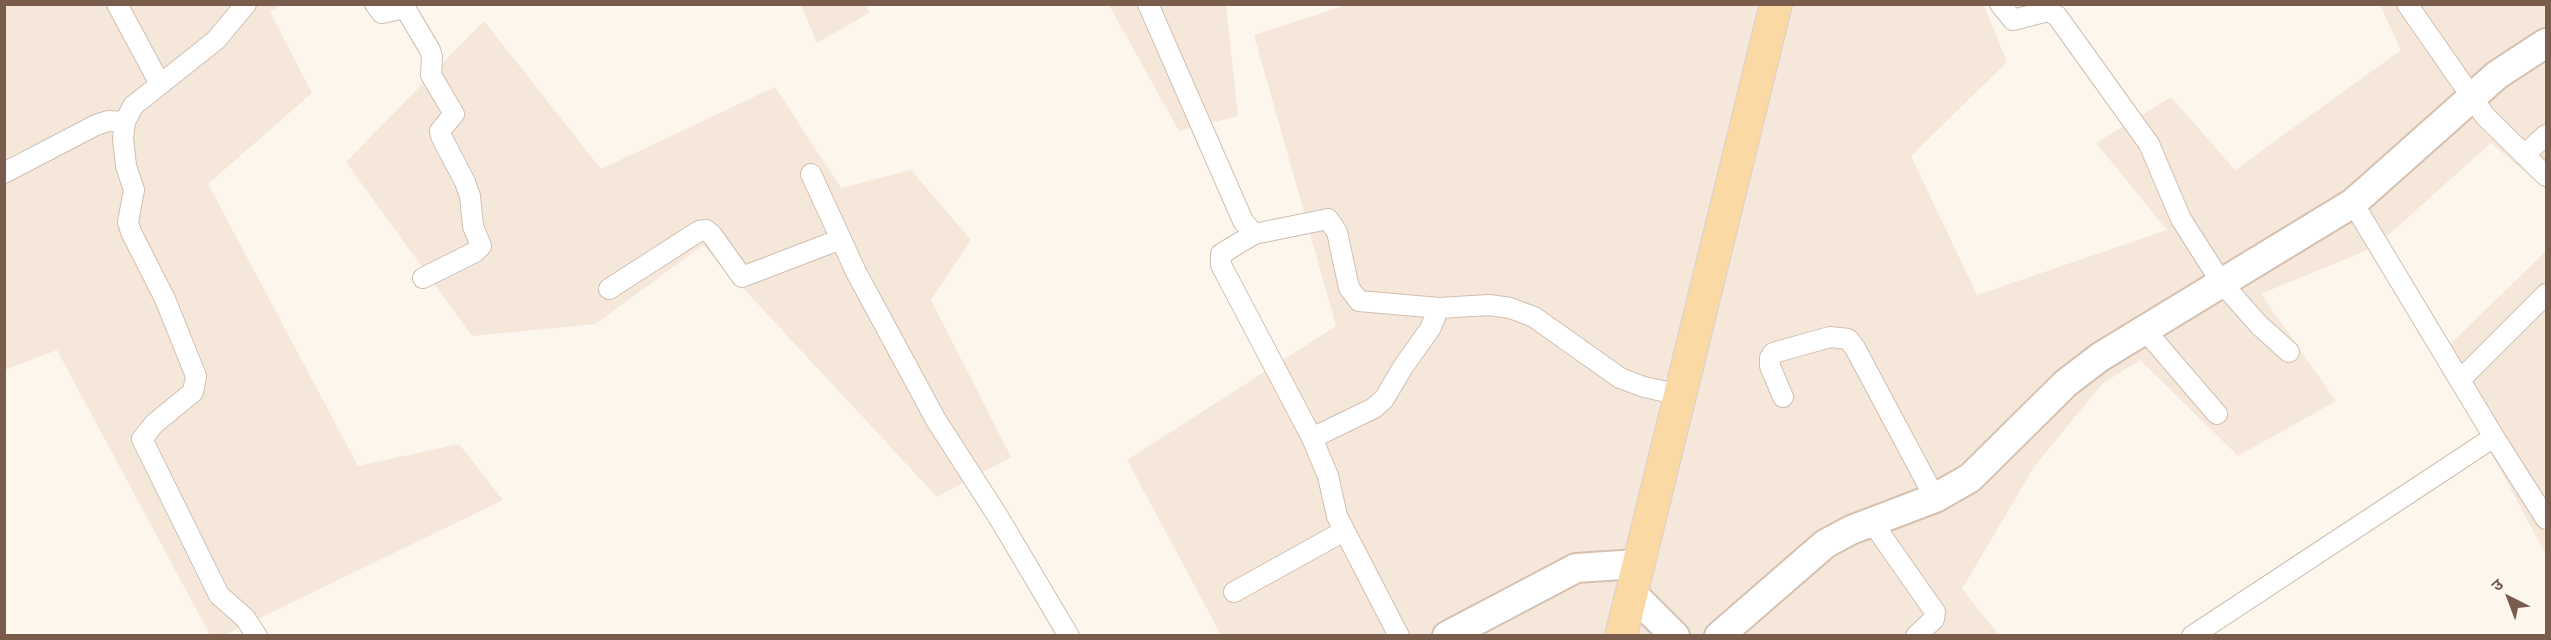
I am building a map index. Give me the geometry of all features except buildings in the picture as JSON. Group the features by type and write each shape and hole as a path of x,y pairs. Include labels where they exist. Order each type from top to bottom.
{"main road":[{"path":"1621,636 1776,4"}],"street":[{"path":"117,4 160,84"},
{"path":"246,4 216,40 133,106 125,122 123,138 125,157 134,190 128,222 131,232 165,299 196,376 193,392 154,424 142,439 219,595 245,618 257,636"},
{"path":"375,4 382,13 405,8 430,50 431,75 454,114 440,131 441,136 465,182 470,196 471,220 481,246 476,252 423,278"},
{"path":"1148,4 1243,221 1254,234"},
{"path":"2000,4 2013,20 2048,11 2057,16 2149,144 2181,219 2221,282 2259,325 2289,352"},
{"path":"2407,4 2470,97 2499,132 2547,176"},
{"path":"1719,636 1825,544 1872,522 1935,498 1970,478 2066,383 2100,357 2353,202 2470,97 2497,75 2547,43"},
{"path":"4,172 96,125 108,121 125,122"},
{"path":"2524,155 2547,135"},
{"path":"811,174 841,239 936,420 999,518 1069,636"},
{"path":"2353,202 2494,437 2547,519"},
{"path":"1399,636 1364,564 1337,516 1328,476 1312,438 1221,265 1221,254 1254,234 1264,234 1319,219 1328,219 1337,232 1349,288 1359,301 1439,308 1489,305 1510,308 1534,317 1620,378 1644,387 1681,394"},
{"path":"609,289 699,231 706,230 712,235 742,278 841,239"},
{"path":"2460,381 2547,294"},
{"path":"1312,438 1374,408 1384,399 1430,329 1439,308"},
{"path":"2144,329 2217,414"},
{"path":"1783,397 1770,366 1773,353 1830,337 1848,339 1855,348 1935,498"},
{"path":"2192,636 2494,437"},
{"path":"1872,522 1935,612 1934,619 1916,636"},
{"path":"1234,592 1344,531"},
{"path":"1447,636 1576,568 1635,579 1675,636"}],"shaded area":[{"path":"5,5 281,5 270,12 312,93 208,184 358,466 459,444 503,500 225,635 210,635 57,350 5,370"},
{"path":"801,5 866,5 869,13 817,43"},
{"path":"1109,5 1226,5 1238,116 1179,131"},
{"path":"1347,5 1984,5 2007,62 1911,156 1977,295 2167,230 2096,143 2171,97 2235,170 2401,50 2380,5 2546,5 2546,190 2491,143 2375,247 2261,294 2336,401 2238,456 2140,360 2102,384 2034,467 1962,589 1999,635 1221,635 1127,460 1336,326 1254,35"},
{"path":"484,21 601,169 775,87 841,188 911,170 971,240 931,300 1011,457 937,497 703,245 596,324 472,336 346,162"},
{"path":"2546,251 2546,555 2439,355"}]}
